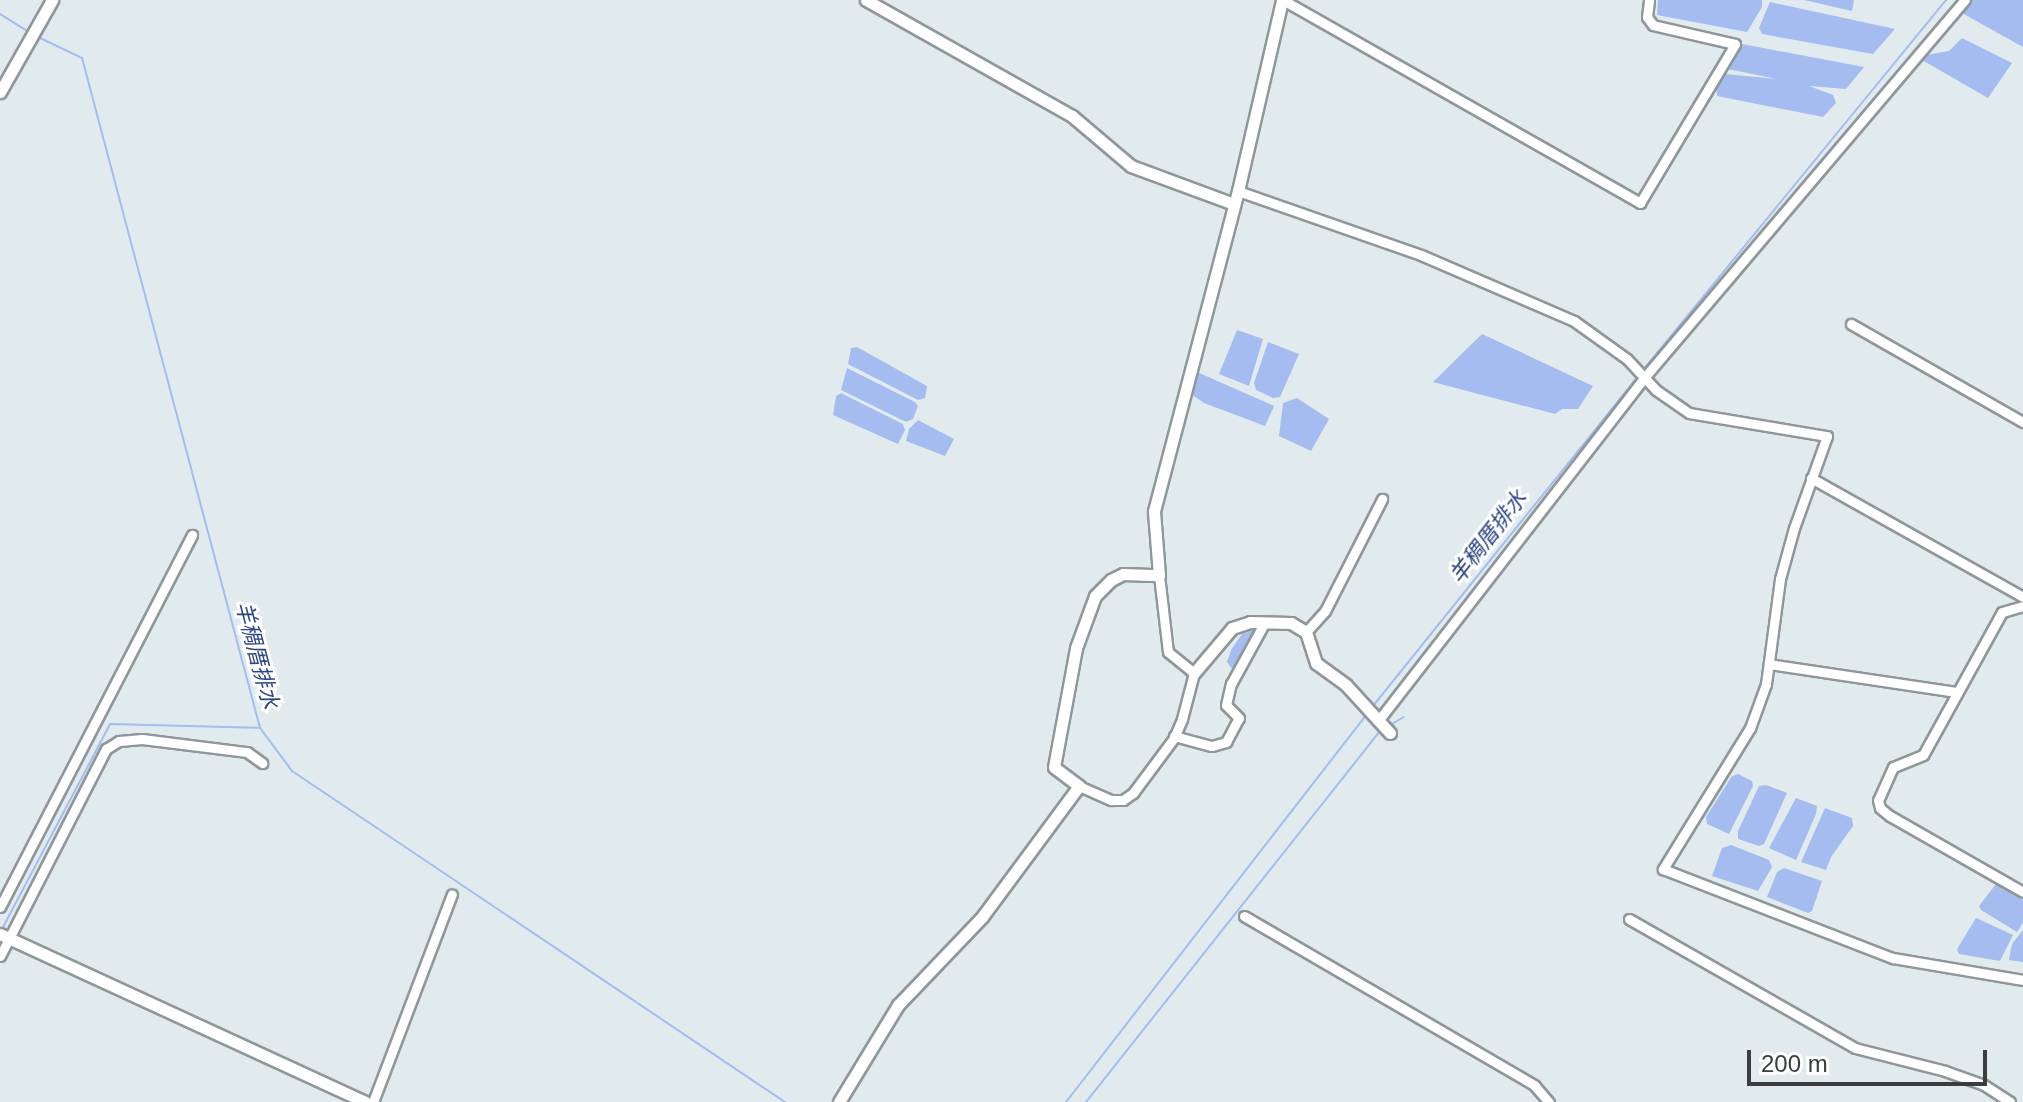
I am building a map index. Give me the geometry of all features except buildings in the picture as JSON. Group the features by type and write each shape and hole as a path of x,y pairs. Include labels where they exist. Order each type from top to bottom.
{"street":[{"path":"0,92 52,0"},
{"path":"866,0 1072,116 1131,166 1234,204"},
{"path":"1194,673 1168,652 1154,511 1238,191 1282,0 1640,203 1735,44 1653,25 1647,17 1649,0"},
{"path":"1378,721 1643,376 1965,0"},
{"path":"1238,191 1481,278 1574,321 1689,413 1827,436 1780,579 1769,664 1750,728 1663,869 1893,958 2023,980"},
{"path":"1851,324 2023,422"},
{"path":"1811,478 2023,597"},
{"path":"1306,632 1325,611 1382,499"},
{"path":"0,907 192,535"},
{"path":"1159,575 1123,574 1095,596 1076,648 1054,767 1079,786 1111,800 1123,800 1133,793 1174,736 1194,673 1232,628 1265,622 1291,623 1306,632 1316,663 1346,685 1390,733"},
{"path":"2023,606 2002,612 1923,755 1893,767 1878,800 1880,808 2023,892"},
{"path":"1174,736 1212,746 1226,742 1239,718 1226,705 1231,684 1265,622"},
{"path":"1769,664 1957,692"},
{"path":"0,956 5,937 106,749 119,741 142,739 247,752 262,763"},
{"path":"839,1102 898,1005 982,917 1079,786"},
{"path":"373,1102 452,894"},
{"path":"1244,916 1534,1085 1549,1102"},
{"path":"1629,919 1855,1048 1945,1071 1984,1085 2010,1102"},
{"path":"5,937 365,1102"}],"water":[{"path":"1658,0 1762,0 1762,7 1747,32 1657,15"},
{"path":"1804,0 1854,0 1852,11"},
{"path":"1971,0 2023,0 2023,47 1962,13"},
{"path":"1770,2 1895,29 1873,54 1762,34 1759,28"},
{"path":"1962,38 2012,63 1988,98 1922,60 1921,56 1949,51"},
{"path":"1742,44 1864,67 1846,89 1809,86 1833,95 1836,103 1823,117 1717,96 1716,84 1725,74 1777,79 1728,69"},
{"path":"1237,330 1263,339 1249,386 1219,374"},
{"path":"1482,334 1593,386 1578,409 1562,409 1555,414 1433,382"},
{"path":"1268,342 1299,354 1280,397 1273,398 1256,390 1254,383"},
{"path":"857,347 927,386 925,398 918,400 848,364 851,348"},
{"path":"847,368 915,402 918,406 913,419 906,422 841,390"},
{"path":"1197,372 1274,406 1265,426 1204,403 1191,394"},
{"path":"841,393 903,424 905,430 898,444 833,415 836,396"},
{"path":"1297,398 1329,419 1311,451 1279,436 1283,403"},
{"path":"918,420 954,439 945,456 906,441 909,429"},
{"path":"1257,629 1233,670 1227,662 1231,650 1242,634"},
{"path":"1738,774 1752,781 1753,786 1729,834 1707,824 1706,817 1732,776"},
{"path":"1766,785 1787,793 1764,844 1759,846 1738,839 1738,831 1759,786"},
{"path":"1796,798 1817,806 1796,860 1769,848"},
{"path":"1825,808 1852,818 1853,826 1831,857 1826,870 1801,862"},
{"path":"1731,845 1769,860 1772,867 1758,891 1712,876 1722,848"},
{"path":"1784,868 1822,881 1812,911 1808,913 1767,897 1777,872"},
{"path":"1996,884 2023,900 2023,923 2017,932 1979,906"},
{"path":"1976,918 2013,935 2000,961 1959,954 1957,949"},
{"path":"2023,930 2023,962 2009,960 2012,944"}],"waterway":[{"name":"羊稠厝排水","path":"1644,369 1946,0"},
{"name":"羊稠厝排水","path":"0,14 26,30"},
{"name":"羊稠厝排水","path":"38,37 82,58 260,728 292,771 785,1102"},
{"name":"羊稠厝排水","path":"1373,706 1637,378"},
{"name":"羊稠厝排水","path":"1066,1102 1367,714"},
{"path":"1390,725 1404,717"},
{"path":"1,931 110,724 258,728"},
{"path":"1086,1102 1381,730"}]}
